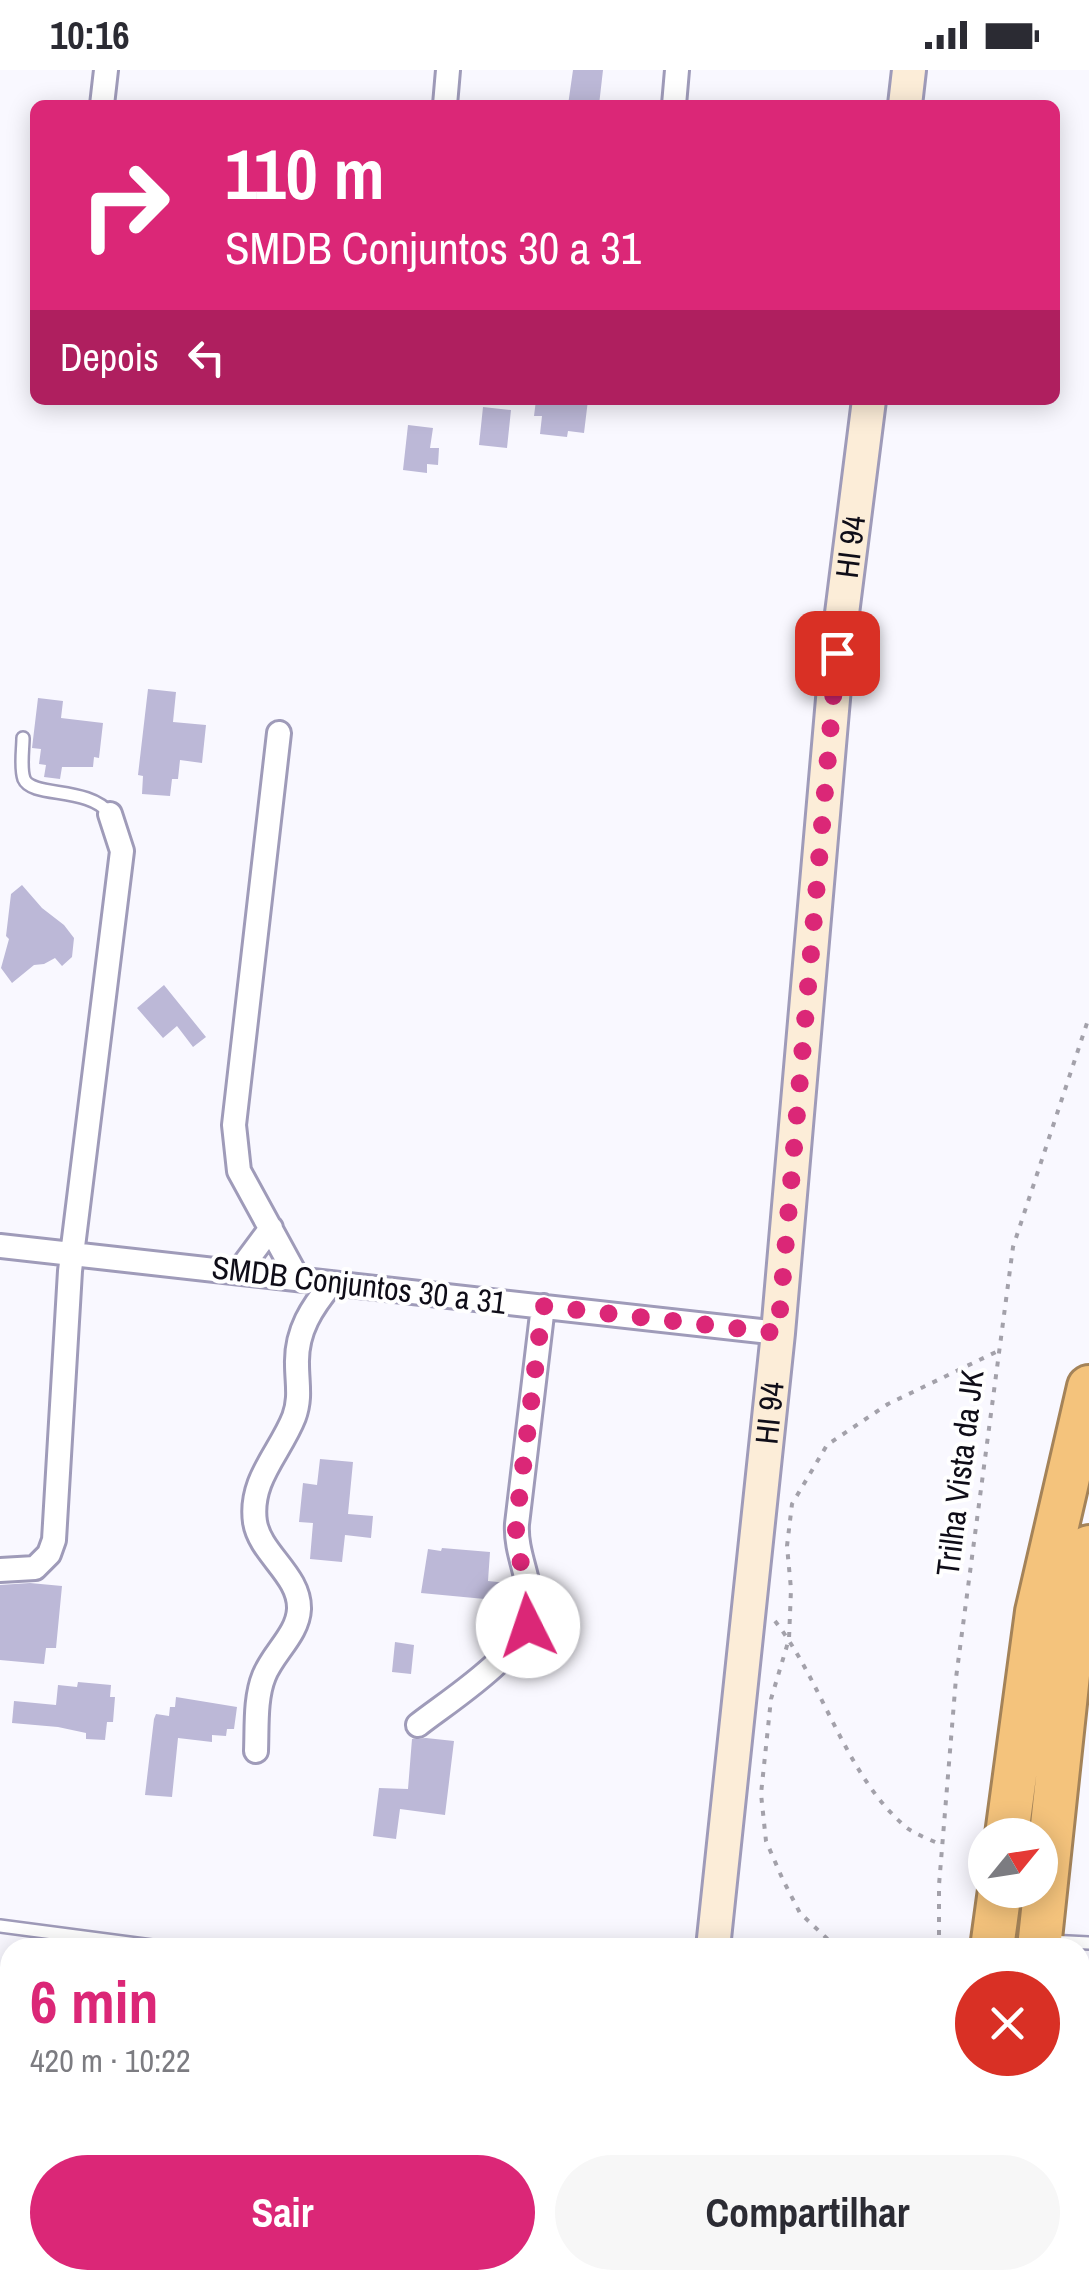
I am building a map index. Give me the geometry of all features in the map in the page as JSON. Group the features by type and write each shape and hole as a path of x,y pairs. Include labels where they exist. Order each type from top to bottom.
{"highway":[{"path":"1009,1818 1037,1612 1089,1387"},
{"path":"1040,1938 1077,1590 1089,1547"},
{"path":"993,1938 998,1908"}],"street":[{"path":"103,100 106,70"},
{"path":"445,100 448,70"},
{"path":"674,100 677,70"},
{"path":"906,100 909,70"},
{"name":"HI 94","path":"714,1938 778,1333 837,653 867,405"},
{"path":"279,733 234,1125 240,1170 298,1279"},
{"path":"0,1570 35,1568 49,1554 54,1540 72,1253 122,851 110,814"},
{"path":"239,1271 271,1228"},
{"name":"SMDB Conjuntos 30 a 31","path":"0,1246 778,1333"},
{"path":"256,1751 263,1678 298,1619 299,1605 294,1588 265,1546 255,1523 258,1482 294,1416 300,1390 296,1363 310,1310 332,1283"},
{"path":"418,1725 516,1645 528,1626 531,1605 516,1543 516,1524 543,1306"}],"lane":[{"path":"23,738 24,779 33,788 84,796 102,803 110,814"},
{"path":"0,1926 91,1938"}],"path":[{"name":"Trilha Vista da JK","path":"939,1938 942,1844 956,1678 1012,1247 1089,1017"},
{"path":"826,1938 800,1913 766,1841 760,1794 770,1699 789,1639 791,1588 787,1546 792,1504 827,1445 888,1404 999,1350"},
{"path":"751,1590 789,1639 862,1776 908,1829 942,1844"}],"building":[{"path":"573,70 603,70 600,100 569,100"},
{"path":"535,405 587,405 584,433 568,431 567,437 540,434 542,416 534,416"},
{"path":"483,407 511,410 507,448 479,445"},
{"path":"408,425 433,428 430,448 439,448 438,465 427,464 427,473 403,470"},
{"path":"148,689 176,692 173,722 206,725 202,763 180,760 178,779 172,779 170,796 142,794 143,776 138,775"},
{"path":"38,698 63,701 61,718 103,723 99,758 94,757 93,767 62,767 60,779 44,777 46,765 39,764 41,749 32,748"},
{"path":"22,885 74,938 72,957 62,966 55,958 34,965 12,983 1,968 9,939 6,936 11,894"},
{"path":"164,985 206,1037 193,1047 177,1026 163,1038 137,1008"},
{"path":"320,1459 353,1462 348,1514 373,1516 371,1538 345,1535 342,1562 310,1559 313,1523 299,1522 303,1483 317,1485"},
{"path":"428,1549 490,1552 488,1581 507,1583 506,1601 421,1593"},
{"path":"0,1585 62,1586 56,1648 46,1648 44,1664 0,1660"},
{"path":"395,1642 414,1645 411,1674 392,1672"},
{"path":"78,1682 111,1685 110,1697 115,1697 113,1722 107,1722 105,1740 86,1739 86,1733 58,1727 12,1723 14,1701 56,1705 58,1685 77,1687"},
{"path":"176,1697 237,1707 234,1729 227,1729 226,1736 212,1735 212,1742 178,1738 172,1797 145,1795 154,1719 156,1714 169,1716"},
{"path":"412,1739 454,1741 445,1815 400,1809 396,1839 373,1836 379,1788 408,1789"}],"route":[{"path":"528,1626 531,1605 516,1543 516,1524 543,1306 778,1333 837,653"}]}
